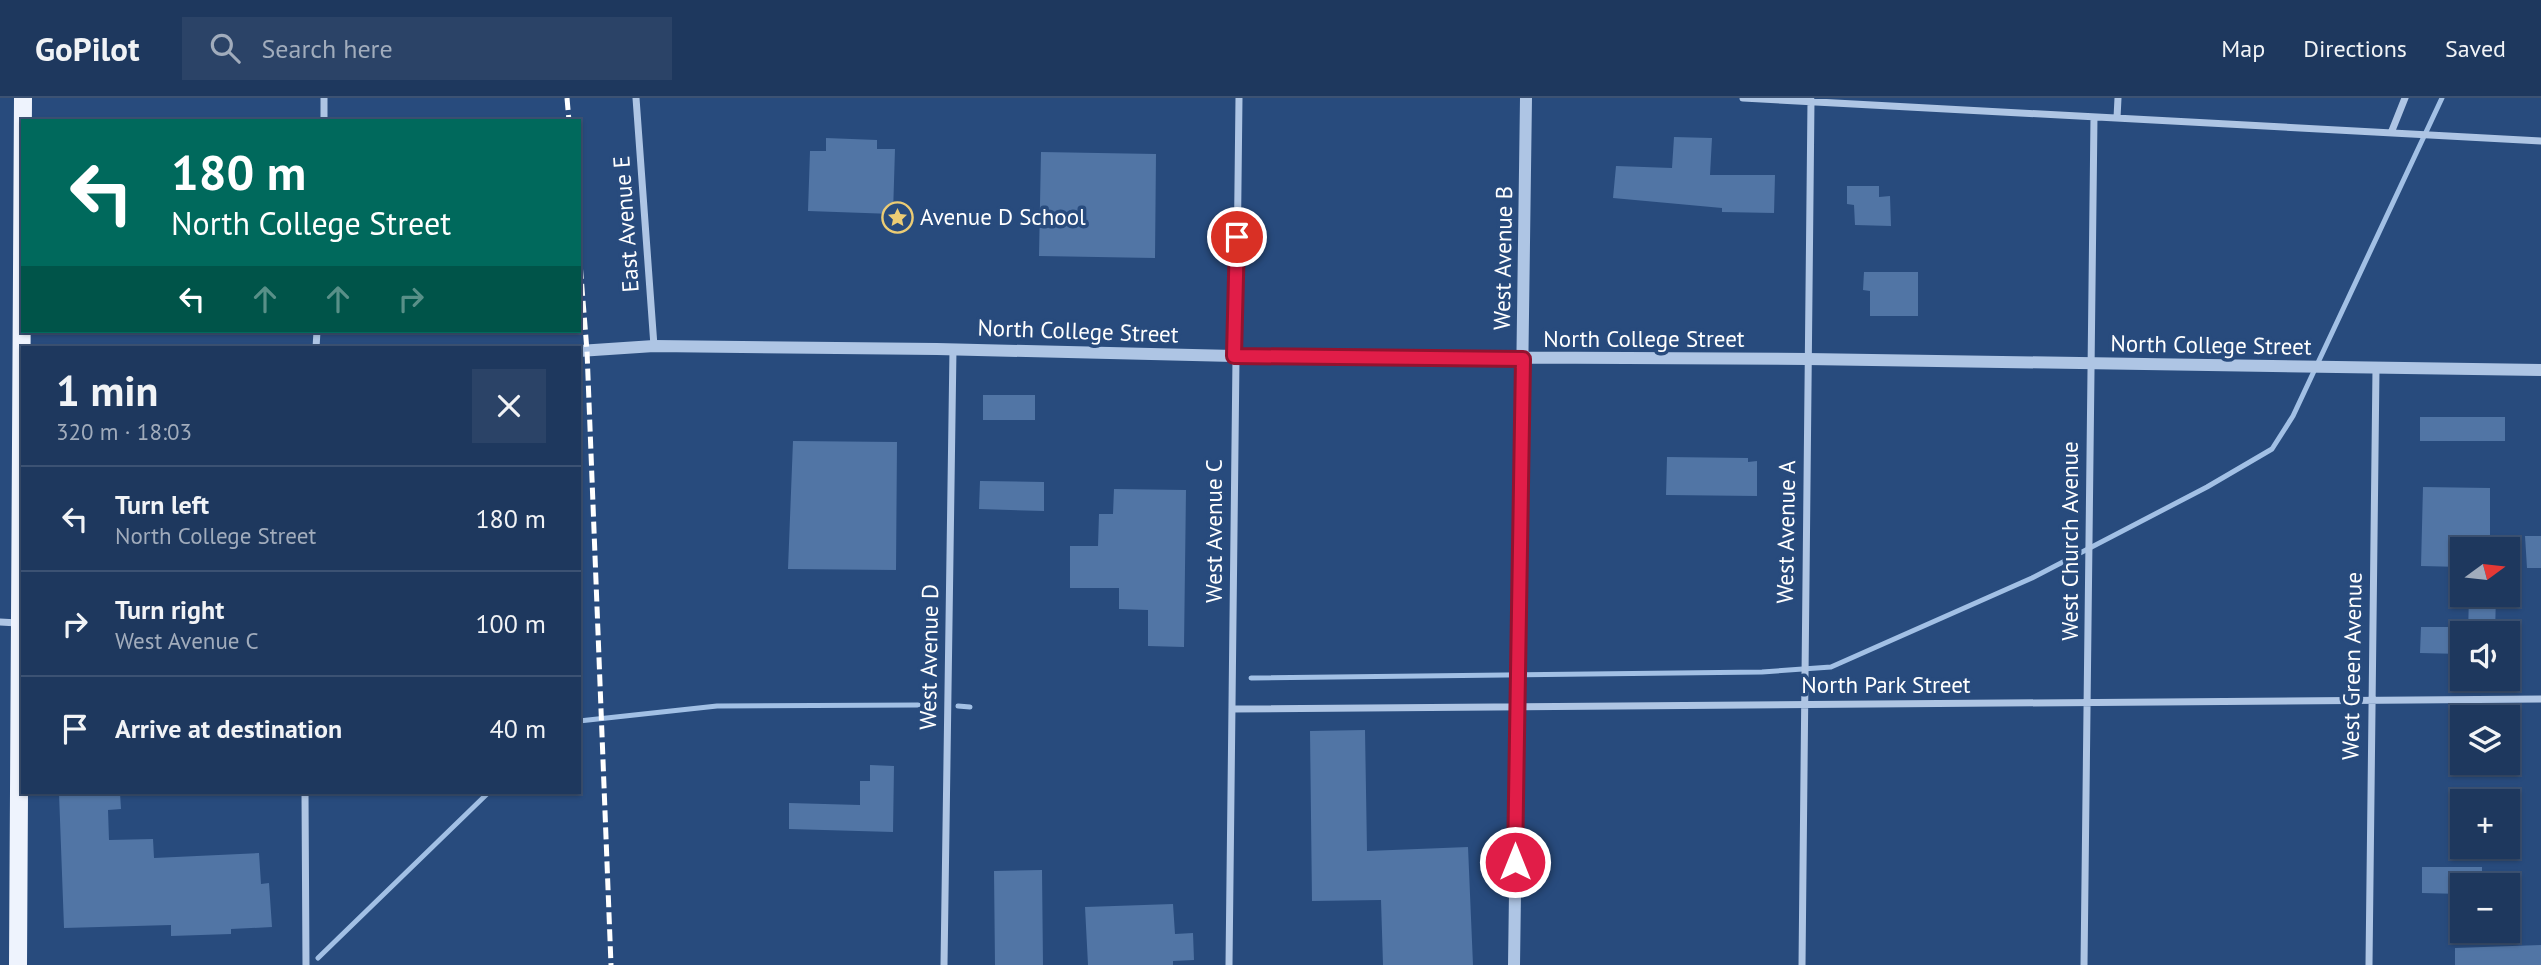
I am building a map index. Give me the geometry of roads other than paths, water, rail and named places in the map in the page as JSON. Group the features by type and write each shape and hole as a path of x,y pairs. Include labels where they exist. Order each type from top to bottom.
{"main road":[{"path":"23,98 23,119"},
{"path":"18,965 21,353"}],"street":[{"path":"324,98 324,119"},
{"name":"East Avenue E","path":"636,98 654,346"},
{"name":"West Avenue C","path":"1229,965 1239,98"},
{"name":"West Avenue B","path":"1514,965 1526,98"},
{"path":"1744,98 1865,101 2094,117 2541,141"},
{"path":"2117,118 2118,98"},
{"path":"2391,133 2405,98"},
{"name":"West Avenue A","path":"1802,965 1811,100"},
{"name":"West Church Avenue","path":"2084,965 2094,117"},
{"name":"North College Street","path":"581,351 654,346 953,349 1234,356 1807,359 2541,370"},
{"name":"West Avenue D","path":"944,965 953,349"},
{"name":"West Green Avenue","path":"2369,965 2376,368"},
{"path":"0,622 19,623"},
{"name":"North Park Street","path":"1232,709 2541,699"},
{"path":"305,794 306,965"}],"waterway":[{"path":"1251,678 1762,672 1831,667 2032,578 2207,487 2272,449 2293,416 2442,98"},
{"path":"581,721 717,706 918,705"},
{"path":"958,706 970,707"},
{"path":"318,958 487,794"}],"railway":[{"path":"567,98 569,119"},
{"path":"581,275 587,351 611,965"}],"place":[{"name":"Avenue D School","path":"897,217"}]}
